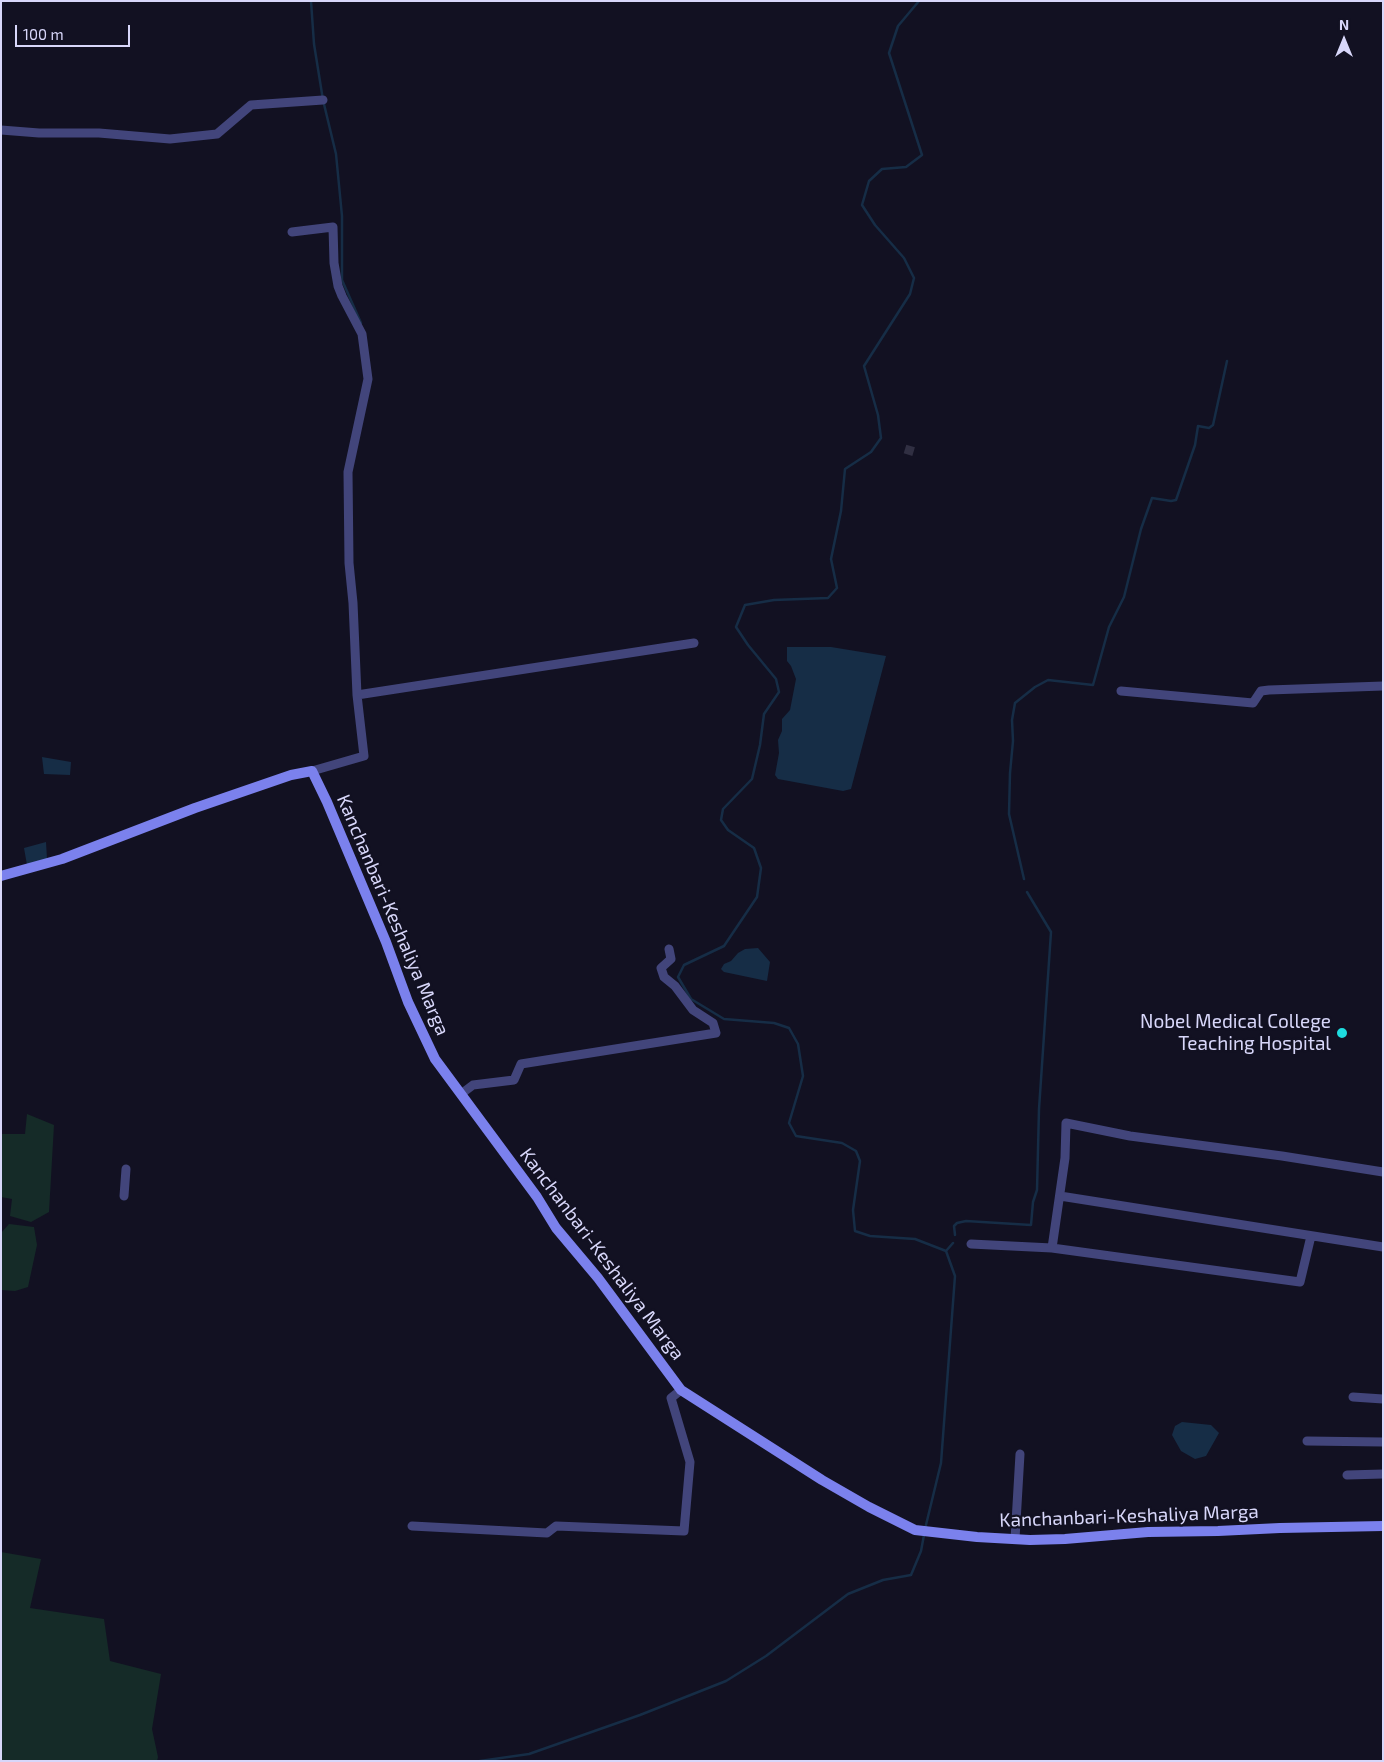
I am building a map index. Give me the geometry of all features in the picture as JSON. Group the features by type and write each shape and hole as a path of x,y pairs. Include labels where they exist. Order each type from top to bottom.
{"street":[{"path":"1,130 39,133 99,133 170,139 217,134 251,105 323,100"},
{"path":"1,876 62,859 194,808 291,775 364,756 358,694 354,603 348,545 348,472 368,379 362,334 338,286 334,263 333,227 292,232"},
{"path":"358,694 694,643"},
{"path":"1122,691 1253,703 1261,691 1383,686"},
{"name":"Kanchanbari-Keshaliya Marga","path":"312,771 332,813 382,933 408,1002 435,1059 537,1197 556,1228 598,1278 681,1390 822,1480 869,1507 915,1530 940,1534 1016,1539 1065,1539 1148,1532 1383,1526"},
{"path":"461,1094 473,1085 514,1080 520,1064 716,1033 714,1023 693,1010 675,986 664,977 661,968 671,959 669,949"},
{"path":"1052,1248 1065,1158 1066,1123 1130,1136 1282,1156 1383,1172"},
{"path":"124,1196 126,1169"},
{"path":"1060,1196 1383,1247"},
{"path":"971,1244 1052,1248 1300,1282 1311,1236"},
{"path":"412,1526 547,1533 556,1526 684,1531 690,1462 672,1398 681,1390"},
{"path":"1353,1397 1383,1399"},
{"path":"1307,1441 1383,1442"},
{"path":"1016,1539 1020,1454"},
{"path":"1347,1475 1383,1474"}],"green space":[{"path":"27,1114 54,1125 49,1212 31,1222 10,1216 12,1199 1,1197 1,1134 25,1134"},
{"path":"9,1224 34,1227 37,1245 28,1287 15,1291 1,1290 1,1233"},
{"path":"1,1552 41,1559 30,1608 104,1619 110,1661 161,1674 152,1729 158,1757 157,1761 1,1761"}],"water":[{"path":"787,647 831,647 886,656 851,789 843,791 778,779 775,775 782,719 790,710 796,679 787,661"},
{"path":"42,757 71,762 70,775 44,774"},
{"path":"46,842 47,859 27,865 24,848"},
{"path":"758,948 770,962 767,981 724,972 721,969 724,964 731,961 738,953 745,949"},
{"path":"1182,1422 1211,1425 1219,1433 1206,1456 1195,1459 1181,1451 1172,1435 1175,1426"}],"waterway":[{"path":"311,1 314,44 323,100 336,154 342,216 342,280 361,323"},
{"path":"919,1 898,26 889,53 922,155 906,167 882,169 869,181 862,205 875,225 904,258 914,278 910,294 864,366 878,415 881,438 871,452 845,469 841,511 831,559 837,588 828,598 774,600 745,605 736,627 776,679 779,692 764,714 760,745 752,779 723,809 721,820 728,830 754,848 761,868 757,897 724,946 684,965 678,977 691,999 724,1019 774,1023 789,1028 798,1044 803,1076 789,1123 796,1136 842,1143 856,1151 860,1161 853,1210 855,1231 870,1236 915,1239 946,1251 955,1276 941,1463 925,1529"},
{"path":"1024,879 1009,814 1013,741 1012,720 1015,703 1035,687 1048,680 1093,685 1109,627 1124,597 1141,529 1152,498 1176,500 1195,445 1198,426 1209,428 1213,425 1227,361"},
{"path":"955,1235 954,1226 957,1223 966,1221 1031,1225 1033,1202 1037,1190 1039,1109 1051,932 1027,892"},
{"path":"946,1251 953,1243"},
{"path":"480,1761 529,1754 640,1715 726,1681 766,1656 848,1594 883,1580 911,1575 921,1551 924,1535"}],"tunnel":[{"path":"905,449 915,452"}],"place":[{"name":"Nobel Medical College Teaching Hospital","path":"1342,1033"}]}
